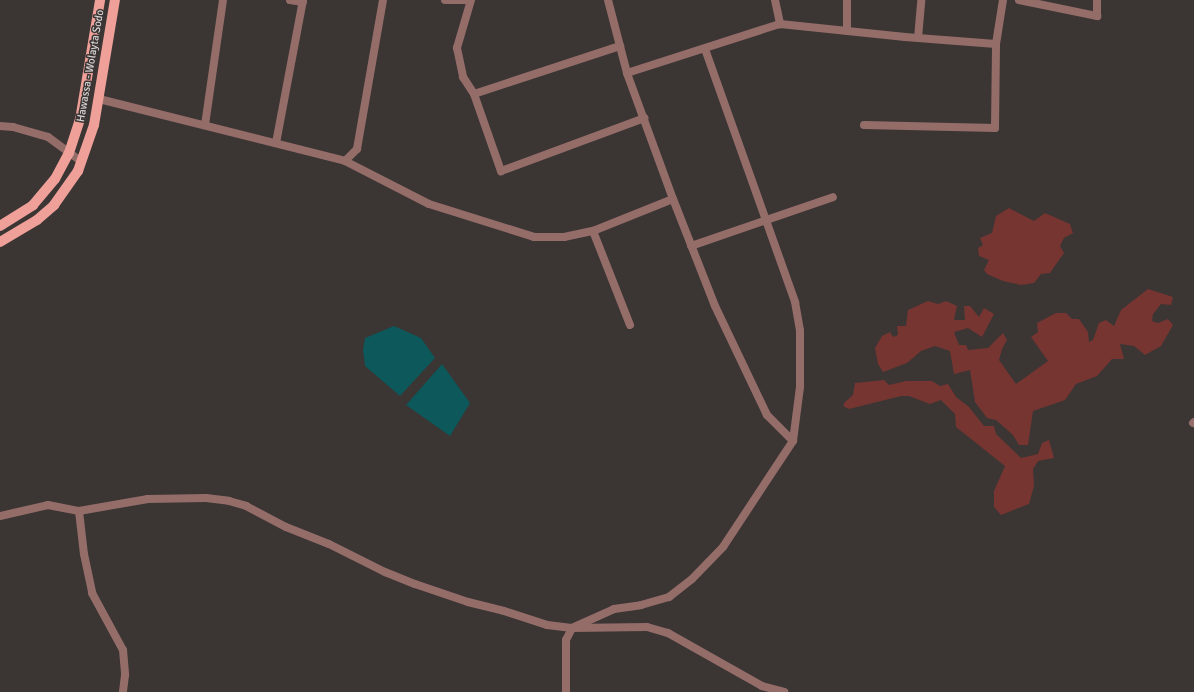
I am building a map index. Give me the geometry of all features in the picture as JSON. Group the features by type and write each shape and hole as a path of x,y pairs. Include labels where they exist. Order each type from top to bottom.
{"main road":[{"name":"Hawassa - Wolayta Sodo","path":"0,226 33,205 55,179 69,153 80,120 100,0"},
{"name":"Hawassa - Wolayta Sodo","path":"0,242 37,220 54,205 82,162 94,125 115,0"}],"street":[{"path":"205,125 223,0"},
{"path":"276,143 303,1 290,0"},
{"path":"345,161 356,149 383,0"},
{"path":"445,0 468,0"},
{"path":"471,0 457,48 463,77 474,94 501,171 644,118"},
{"path":"608,0 627,73 673,200 715,306 767,416 793,441"},
{"path":"775,0 780,24"},
{"path":"847,31 848,0"},
{"path":"918,38 921,0"},
{"path":"864,125 995,128 996,44 1003,0"},
{"path":"1019,0 1097,16 1097,0"},
{"path":"627,73 780,24 918,38 996,44"},
{"path":"474,94 620,46"},
{"path":"566,692 566,640 572,628 614,609 641,605 669,597 692,579 723,547 793,441 800,387 800,331 795,302 705,49"},
{"path":"99,99 345,161 429,204 534,237 564,237 593,231 673,200"},
{"path":"0,126 41,134 48,137 82,162"},
{"path":"691,246 833,197"},
{"path":"593,231 630,325"},
{"path":"0,516 48,505 79,511 148,499 206,498 229,501 246,506 286,527 329,544 379,570 468,602 504,611 547,625 572,628 647,627 668,633 762,686 784,692"},
{"path":"79,511 84,554 92,592 123,650 125,675 123,692"}],"shaded area":[{"path":"1009,208 1034,221 1045,213 1070,224 1073,233 1064,238 1060,246 1064,253 1050,273 1041,274 1034,283 1021,285 1003,281 987,274 984,270 989,260 979,256 978,248 983,245 980,238 992,233 996,216"},
{"path":"1148,289 1173,297 1171,305 1161,304 1153,314 1152,321 1158,323 1168,319 1173,325 1161,346 1145,355 1134,346 1120,344 1124,359 1112,359 1097,376 1076,384 1065,400 1033,411 1028,445 1019,445 1013,435 996,420 987,418 975,402 970,370 954,374 950,351 935,346 921,351 907,363 883,372 878,364 875,348 882,336 890,332 893,337 898,335 897,326 906,326 908,310 928,301 938,304 946,301 957,306 954,320 965,320 964,306 970,306 979,317 984,308 994,314 982,337 968,328 954,332 959,345 966,345 968,350 988,348 1003,333 1007,340 1002,349 999,360 1016,384 1048,361 1031,337 1038,332 1037,323 1056,313 1066,313 1072,319 1079,319 1088,332 1089,342 1093,340 1099,323 1106,320 1114,326 1121,310"},
{"path":"884,380 889,385 906,381 932,381 940,386 948,384 956,397 969,407 984,426 994,426 996,434 1021,458 1038,454 1042,443 1049,440 1054,458 1038,461 1033,469 1034,486 1029,504 1001,515 994,507 994,491 1005,466 956,427 955,414 941,400 930,404 909,396 901,396 849,409 843,406 845,402 853,395 855,383"}],"water":[{"path":"394,326 421,338 435,358 400,396 365,366 363,350 365,338"},
{"path":"442,364 470,403 450,436 406,405"}]}
